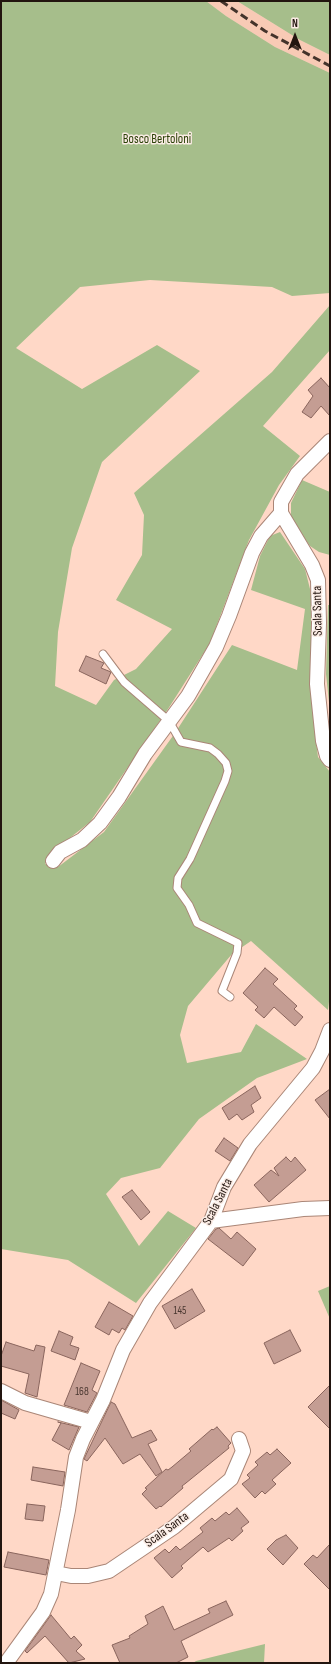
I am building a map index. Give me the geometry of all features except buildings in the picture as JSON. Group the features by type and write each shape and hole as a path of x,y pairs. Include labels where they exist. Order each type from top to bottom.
{"street":[{"path":"53,861 60,852 82,840 100,823 119,797 145,754 188,696 216,647 252,553 261,536 280,513 281,502 297,474 330,441"},
{"name":"Scala Santa","path":"280,513 312,565 318,580 317,684 323,741 327,756 330,760"},
{"name":"Scala Santa","path":"6,1663 43,1612 51,1594 72,1488 76,1457 91,1422 103,1400 123,1350 150,1303 211,1221 224,1187 250,1144 313,1068 322,1051 330,1030"},
{"path":"211,1221 297,1209 330,1208"},
{"path":"1,1391 25,1404 91,1422"},
{"name":"Scala Santa","path":"56,1573 71,1576 88,1576 109,1571 174,1528 231,1479 243,1451 239,1439"}],"lane":[{"path":"103,654 124,682 169,722 181,742 210,748 218,754 226,764 228,771 200,839 178,878 177,888 189,905 197,923 238,943 237,953 222,991 230,997"}],"shaded area":[{"path":"206,1 237,1 300,40 330,55 330,73 275,47 226,16"}],"green space":[{"name":"Bosco Bertoloni","path":"1,1 206,1 226,16 275,47 330,73 330,293 292,296 272,287 150,280 80,287 16,348 82,389 157,345 200,371 102,462 72,548 58,632 55,686 96,705 114,680 136,669 172,629 116,600 142,555 144,515 134,493 272,372 330,305 330,350 263,426 300,456 279,485 249,540 210,643 168,709 90,822 52,852 45,864 58,867 104,832 175,733 232,645 297,670 305,609 251,590 260,556 270,536 280,532 305,569 313,601 310,676 314,725 318,757 330,772 330,993 328,1010 251,941 232,954 188,1006 180,1035 187,1063 241,1052 256,1024 307,1059 257,1078 199,1119 160,1168 121,1178 106,1194 139,1246 168,1211 196,1228 136,1303 68,1260 1,1249"},
{"path":"237,1 330,1 330,55 300,40"},
{"path":"302,480 330,492 330,555 319,552 310,546 291,519 291,503"},
{"path":"328,605 330,605 330,712 326,674"},
{"path":"330,1286 330,1319 318,1291"},
{"path":"265,1644 264,1663 193,1663 196,1661"}],"railway":[{"path":"221,1 265,31 330,66"}]}
